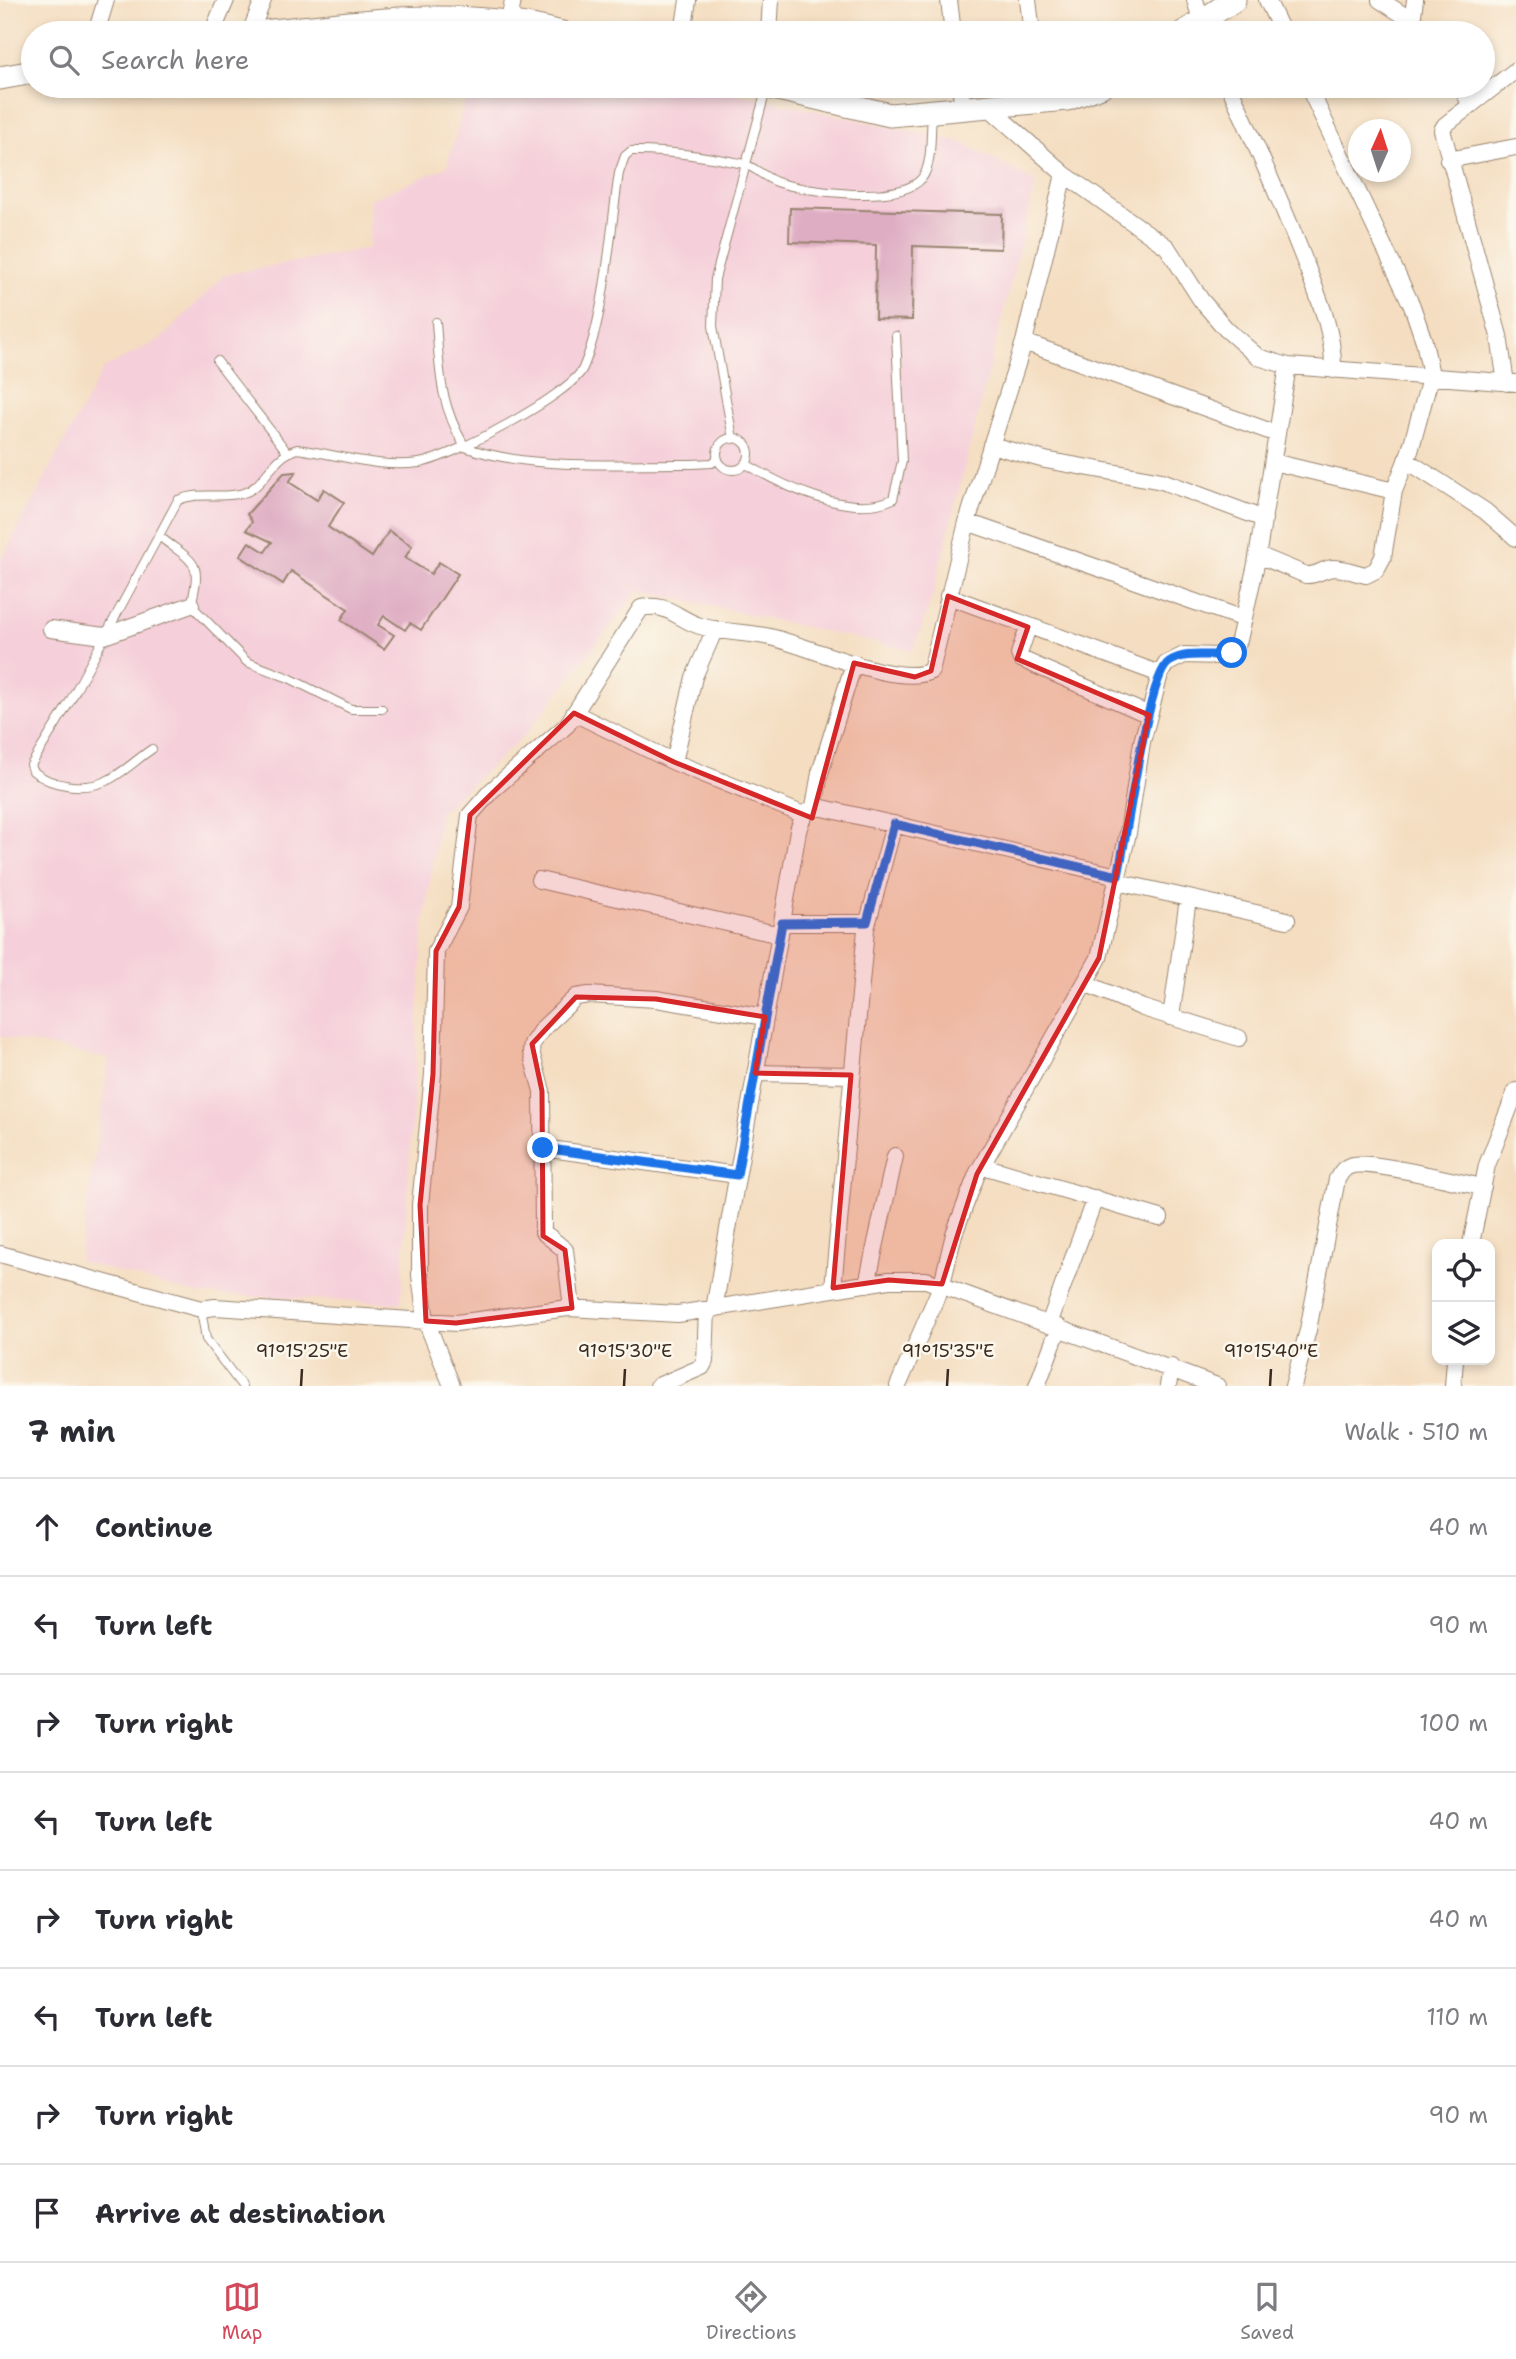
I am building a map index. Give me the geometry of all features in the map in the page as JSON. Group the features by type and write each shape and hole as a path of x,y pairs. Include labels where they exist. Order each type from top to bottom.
{"street":[{"path":"100,21 106,0"},
{"path":"217,21 226,0"},
{"path":"255,21 263,0"},
{"path":"685,21 688,0"},
{"path":"770,21 771,0"},
{"path":"948,0 951,21"},
{"path":"1028,0 1031,21"},
{"path":"1198,21 1234,0"},
{"path":"1267,0 1277,21"},
{"path":"1381,0 1411,21"},
{"path":"1412,21 1415,0"},
{"path":"400,21 471,17 511,11 534,21"},
{"path":"1495,86 1516,70"},
{"path":"0,78 21,74"},
{"path":"812,98 866,112 890,115 932,111 969,99 1064,174 1167,247 1201,300 1226,329 1258,357 1288,366 1511,383 1442,131 1478,98"},
{"path":"1234,98 1278,194 1321,304 1333,350 1333,370"},
{"path":"1258,555 1306,575 1314,576 1328,569 1345,568 1367,575 1376,570 1383,557 1394,491 1431,375 1424,341 1412,306 1314,98"},
{"path":"1467,98 1470,104"},
{"path":"1448,160 1516,147"},
{"path":"452,1386 425,1321 421,1297 420,1205 433,1074 436,951 459,907 470,815 491,791 566,725 641,608 653,605 666,607 699,626 787,641 854,663 915,677 930,671 967,522 1024,342 1064,174"},
{"path":"1024,342 1277,434"},
{"path":"898,1386 942,1284 954,1234 982,1166 1085,984 1103,946 1149,715 1160,674 1166,664 1184,655 1220,656 1232,653 1239,640 1258,555 1288,366"},
{"path":"991,445 1045,460 1162,481 1264,519"},
{"path":"1406,460 1485,511 1516,538"},
{"path":"1273,462 1394,491"},
{"path":"967,522 1244,619"},
{"path":"948,596 1160,674"},
{"path":"51,629 104,636 191,606"},
{"path":"1028,627 1019,654 1021,659 1149,715"},
{"path":"674,762 694,677 715,629"},
{"path":"658,1386 702,1367 705,1361 710,1310 737,1175 798,831 809,811 854,663"},
{"path":"574,713 674,762 809,811 894,824 1188,899 1287,920"},
{"path":"833,1289 867,922 894,824"},
{"path":"539,880 781,929 867,922"},
{"path":"1171,1017 1188,899"},
{"path":"1085,984 1171,1017 1239,1038"},
{"path":"572,1308 565,1250 543,1232 542,1091 532,1044 542,1029 576,998 589,995 656,999 765,1017"},
{"path":"755,1073 851,1074"},
{"path":"1472,1239 1488,1165 1516,1091"},
{"path":"543,1148 737,1175"},
{"path":"867,1284 895,1156"},
{"path":"1293,1386 1308,1330 1337,1179 1344,1168 1355,1165 1483,1187"},
{"path":"982,1166 1160,1218"},
{"path":"1037,1386 1095,1198"},
{"path":"0,1254 201,1309 215,1307 456,1323 572,1308 678,1314 867,1284 914,1280 942,1284 1217,1386"},
{"path":"1452,1386 1454,1365"},
{"path":"1168,1386 1171,1367"}],"lane":[{"path":"733,439 713,326 715,279 763,98"},
{"path":"152,748 107,781 90,785 49,783 33,771 31,765 69,703 178,500 191,495 243,494 254,488 272,465 287,452 297,449 393,464 420,463 465,447 555,397 572,384 582,369 599,304 619,173 625,156 631,151 747,165 773,181 798,188 881,194 909,188 921,179 926,170 932,111"},
{"path":"436,322 442,398 449,419 465,447 488,456 518,460 692,464 712,463 718,459"},
{"path":"746,464 793,489 831,501 883,503 893,499 902,461 896,336"},
{"path":"217,361 287,452"},
{"path":"733,439 747,445 750,455 746,464 732,471 723,467 718,459 720,445 733,439"},
{"path":"159,536 195,565 198,575 191,606 247,662 289,678 351,709 382,709"},
{"path":"201,1309 206,1339 242,1386"}],"highlighted area":[{"path":"948,596 1028,627 1017,659 1149,715 1099,958 977,1174 942,1284 889,1280 833,1288 851,1075 755,1073 765,1017 656,999 576,997 532,1044 542,1091 543,1236 565,1250 572,1308 456,1323 426,1321 420,1205 433,1074 436,951 459,907 470,815 574,713 674,762 812,818 854,663 915,677 931,671"}],"shaded area":[{"path":"466,98 757,98 961,142 1036,183 932,597 913,651 639,590 526,734 440,812 423,933 401,1303 196,1294 79,1261 109,1059 0,1036 0,562 103,369 161,339 224,275 369,248 370,199 447,167"}],"building":[{"path":"790,208 1002,214 1001,249 913,246 912,320 875,319 876,245 789,242"},
{"path":"296,472 289,482 317,500 324,489 344,502 328,527 372,557 389,531 412,546 405,558 431,574 439,562 458,574 421,630 410,623 405,630 384,616 378,625 394,635 384,649 341,620 348,609 291,571 283,584 240,556 249,542 265,552 272,542 246,530 252,522 247,514 284,473"}],"route":[{"path":"543,1148 737,1175 782,923 867,922 894,824 1118,876 1128,833 1142,742 1160,674 1166,664 1184,655 1199,653 1220,656 1232,653"}]}
